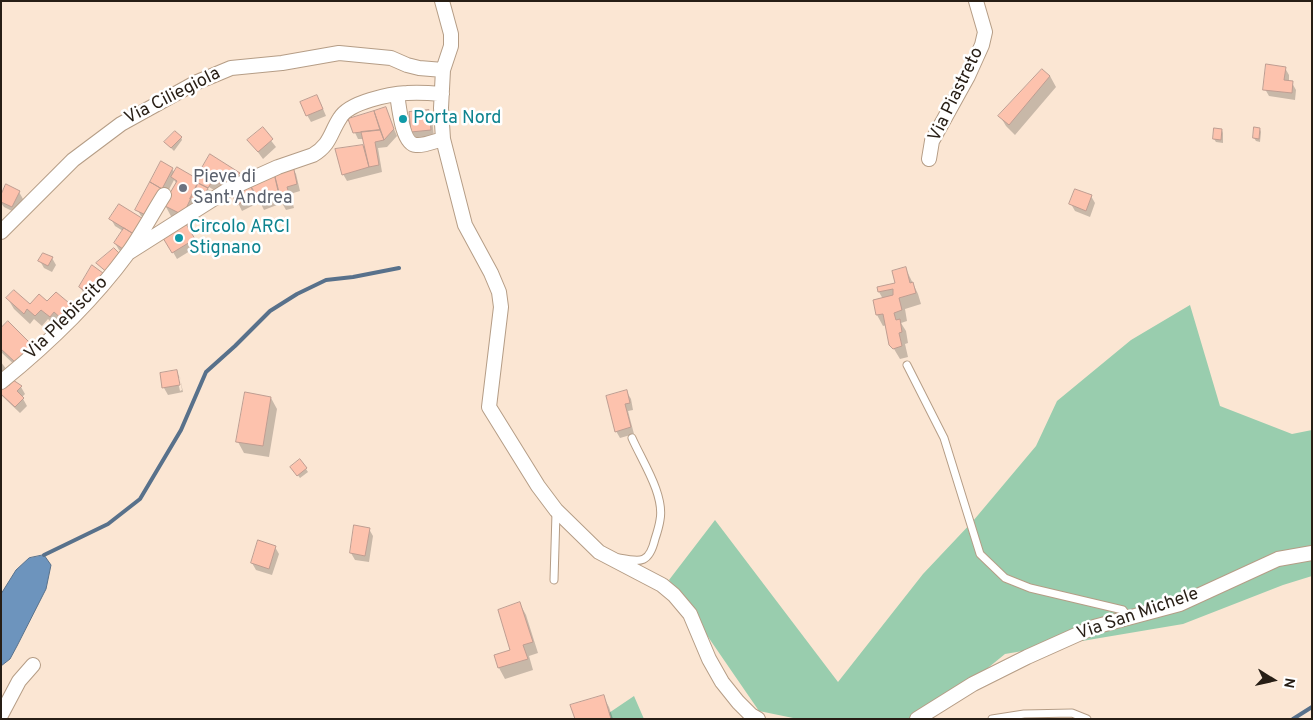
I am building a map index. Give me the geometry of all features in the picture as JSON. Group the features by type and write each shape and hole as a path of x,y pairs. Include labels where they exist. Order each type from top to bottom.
{"street":[{"path":"442,1 451,34 451,46 443,70 441,108 444,139 465,225 491,273 499,292 501,306 489,407 538,486 556,510 600,552 662,585 674,594 690,614 709,659 722,682 738,702 758,719"},
{"name":"Via Piastreto","path":"929,159 932,141 968,76 982,44 985,32 976,1"},
{"name":"Via Ciliegiola","path":"1,232 73,160 121,124 195,83 231,68 282,63 339,53 390,58 419,68 443,70"},
{"path":"128,253 229,189 278,167 314,155 322,150 329,140 340,116 353,106 397,94 442,94"},
{"path":"397,94 404,133 409,142 417,145 444,139"},
{"path":"128,253 164,195"},
{"name":"Via Plebiscito","path":"1,382 67,324 106,281 128,253"},
{"name":"Via San Michele","path":"917,719 973,684 1094,627 1180,604 1278,559 1312,553"},
{"path":"1,715 19,680 33,665"}],"lane":[{"path":"907,365 944,438 980,554 1004,578 1030,588 1123,610 1128,618"},
{"path":"606,555 640,561 647,558 653,549 661,519 659,495 632,438"},
{"path":"554,580 557,533 556,510"},
{"path":"992,719 1024,714 1072,713 1087,719"}],"green space":[{"path":"1190,305 1220,406 1292,434 1312,430 1312,576 1283,585 1183,624 1005,654 929,716 904,719 798,719 759,711 669,580 715,520 838,682 923,574 973,521 1036,446 1057,401 1131,340"},
{"path":"634,696 644,719 600,719"}],"water":[{"path":"44,555 51,565 46,589 10,659 1,666 1,594 16,570 29,558"}],"building":[{"path":"1266,64 1286,67 1284,80 1293,81 1292,93 1263,90"},
{"path":"1042,69 1050,76 1009,125 998,116"},
{"path":"317,95 323,109 306,116 300,102"},
{"path":"386,107 394,129 384,140 374,111"},
{"path":"429,110 431,130 411,132 409,112"},
{"path":"374,111 380,130 353,133 348,119"},
{"path":"263,127 273,139 258,152 247,140"},
{"path":"1254,127 1260,128 1259,139 1253,138"},
{"path":"1214,128 1222,129 1221,140 1213,139"},
{"path":"380,130 384,140 375,142 379,165 369,167 361,132"},
{"path":"175,131 182,137 171,148 164,142"},
{"path":"363,145 369,167 342,175 335,149"},
{"path":"210,154 240,173 227,187 213,180 208,188 198,183 196,178"},
{"path":"161,161 173,168 162,189 150,182"},
{"path":"293,165 297,184 287,187 291,200 281,204 274,173"},
{"path":"177,167 196,178 198,183 183,215 163,205 177,181 171,177"},
{"path":"274,173 280,196 259,204 249,183"},
{"path":"150,182 162,189 148,216 135,210"},
{"path":"198,183 208,188 200,204 190,199"},
{"path":"249,183 256,195 237,205 231,192"},
{"path":"6,184 20,191 12,207 1,202 1,195"},
{"path":"1075,189 1092,195 1086,211 1069,204"},
{"path":"119,204 145,220 137,236 109,219"},
{"name":"Circolo ARCI Stignano","path":"186,224 195,239 172,253 163,238"},
{"path":"124,228 137,236 126,251 114,243"},
{"path":"114,248 124,258 109,274 96,263"},
{"path":"43,253 53,257 48,266 38,261"},
{"path":"92,265 107,276 92,296 79,287"},
{"path":"906,267 910,283 913,282 916,293 899,298 902,310 894,313 896,320 900,319 902,332 899,333 902,346 893,349 889,345 883,314 876,315 873,300 893,295 893,289 878,292 877,287 895,283 892,271"},
{"path":"14,290 30,304 39,294 47,301 56,292 75,308 63,320 54,312 50,317 41,310 35,316 27,309 24,314 6,298"},
{"path":"8,321 32,345 15,362 1,349 1,328"},
{"path":"177,370 180,385 162,388 160,373"},
{"path":"13,380 22,386 17,391 24,398 15,407 1,394 1,387 7,382 9,385"},
{"path":"627,390 630,403 625,404 631,427 615,432 606,396"},
{"path":"245,392 271,397 263,446 236,442"},
{"path":"300,459 307,468 297,476 290,467"},
{"path":"354,525 370,528 365,556 350,553"},
{"path":"258,540 276,546 269,569 251,563"},
{"path":"520,602 533,642 523,645 528,659 498,668 494,655 510,650 498,610"},
{"path":"604,695 611,719 575,719 570,705"}],"waterway":[{"path":"44,555 108,524 140,499 181,430 206,372 270,311 297,294 326,280 399,268"},
{"path":"1293,719 1312,707"}],"place":[{"name":"Porta Nord","path":"403,119"},
{"name":"Pieve di Sant'Andrea","path":"183,188"},
{"name":"Circolo ARCI Stignano","path":"179,238"}]}
